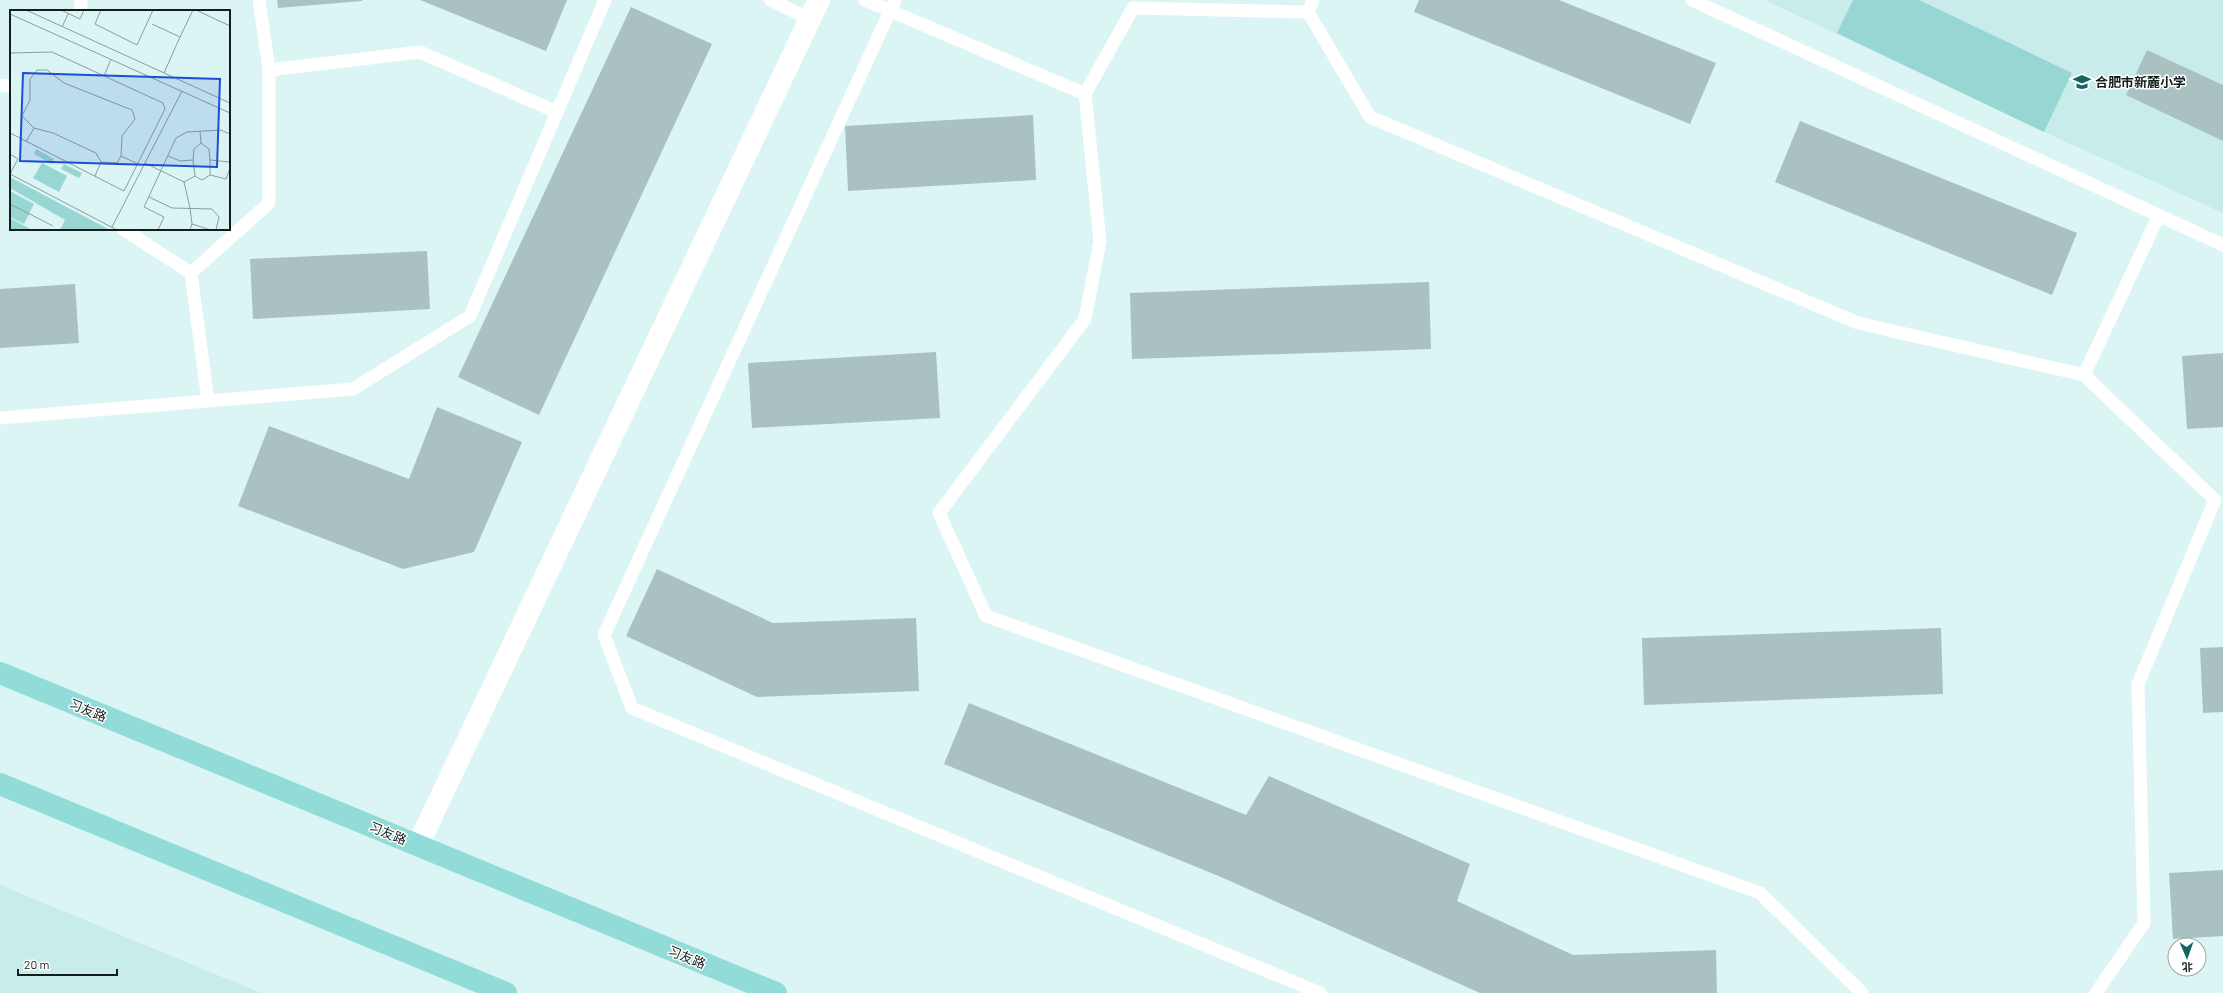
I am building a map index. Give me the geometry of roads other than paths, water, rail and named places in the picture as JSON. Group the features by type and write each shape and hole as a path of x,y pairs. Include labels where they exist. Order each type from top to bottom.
{"main road":[{"name":"习友路","path":"0,674 776,993"},
{"path":"0,784 506,993"}],"street":[{"path":"418,845 814,9"}],"lane":[{"path":"191,272 269,202 269,70 259,0"},
{"path":"0,418 352,389 470,316 605,0"},
{"path":"770,0 814,9"},
{"path":"865,0 892,5 1084,94"},
{"path":"1308,12 1313,0"},
{"path":"1692,0 2223,245"},
{"path":"892,5 604,635 632,708 1305,990 1320,993"},
{"path":"1308,12 1133,8 1084,94 1100,241 1085,319 939,513 986,616 1760,892 1862,993"},
{"path":"1308,12 1370,117 1858,323 2084,374 2215,500 2138,684 2144,923 2096,993"},
{"path":"269,70 420,52 557,112"},
{"path":"0,86 10,85"},
{"path":"2084,374 2159,215"},
{"path":"125,230 191,272"},
{"path":"191,272 208,401"}],"place":[{"name":"合肥市新麓小学","path":"2082,82"}]}
